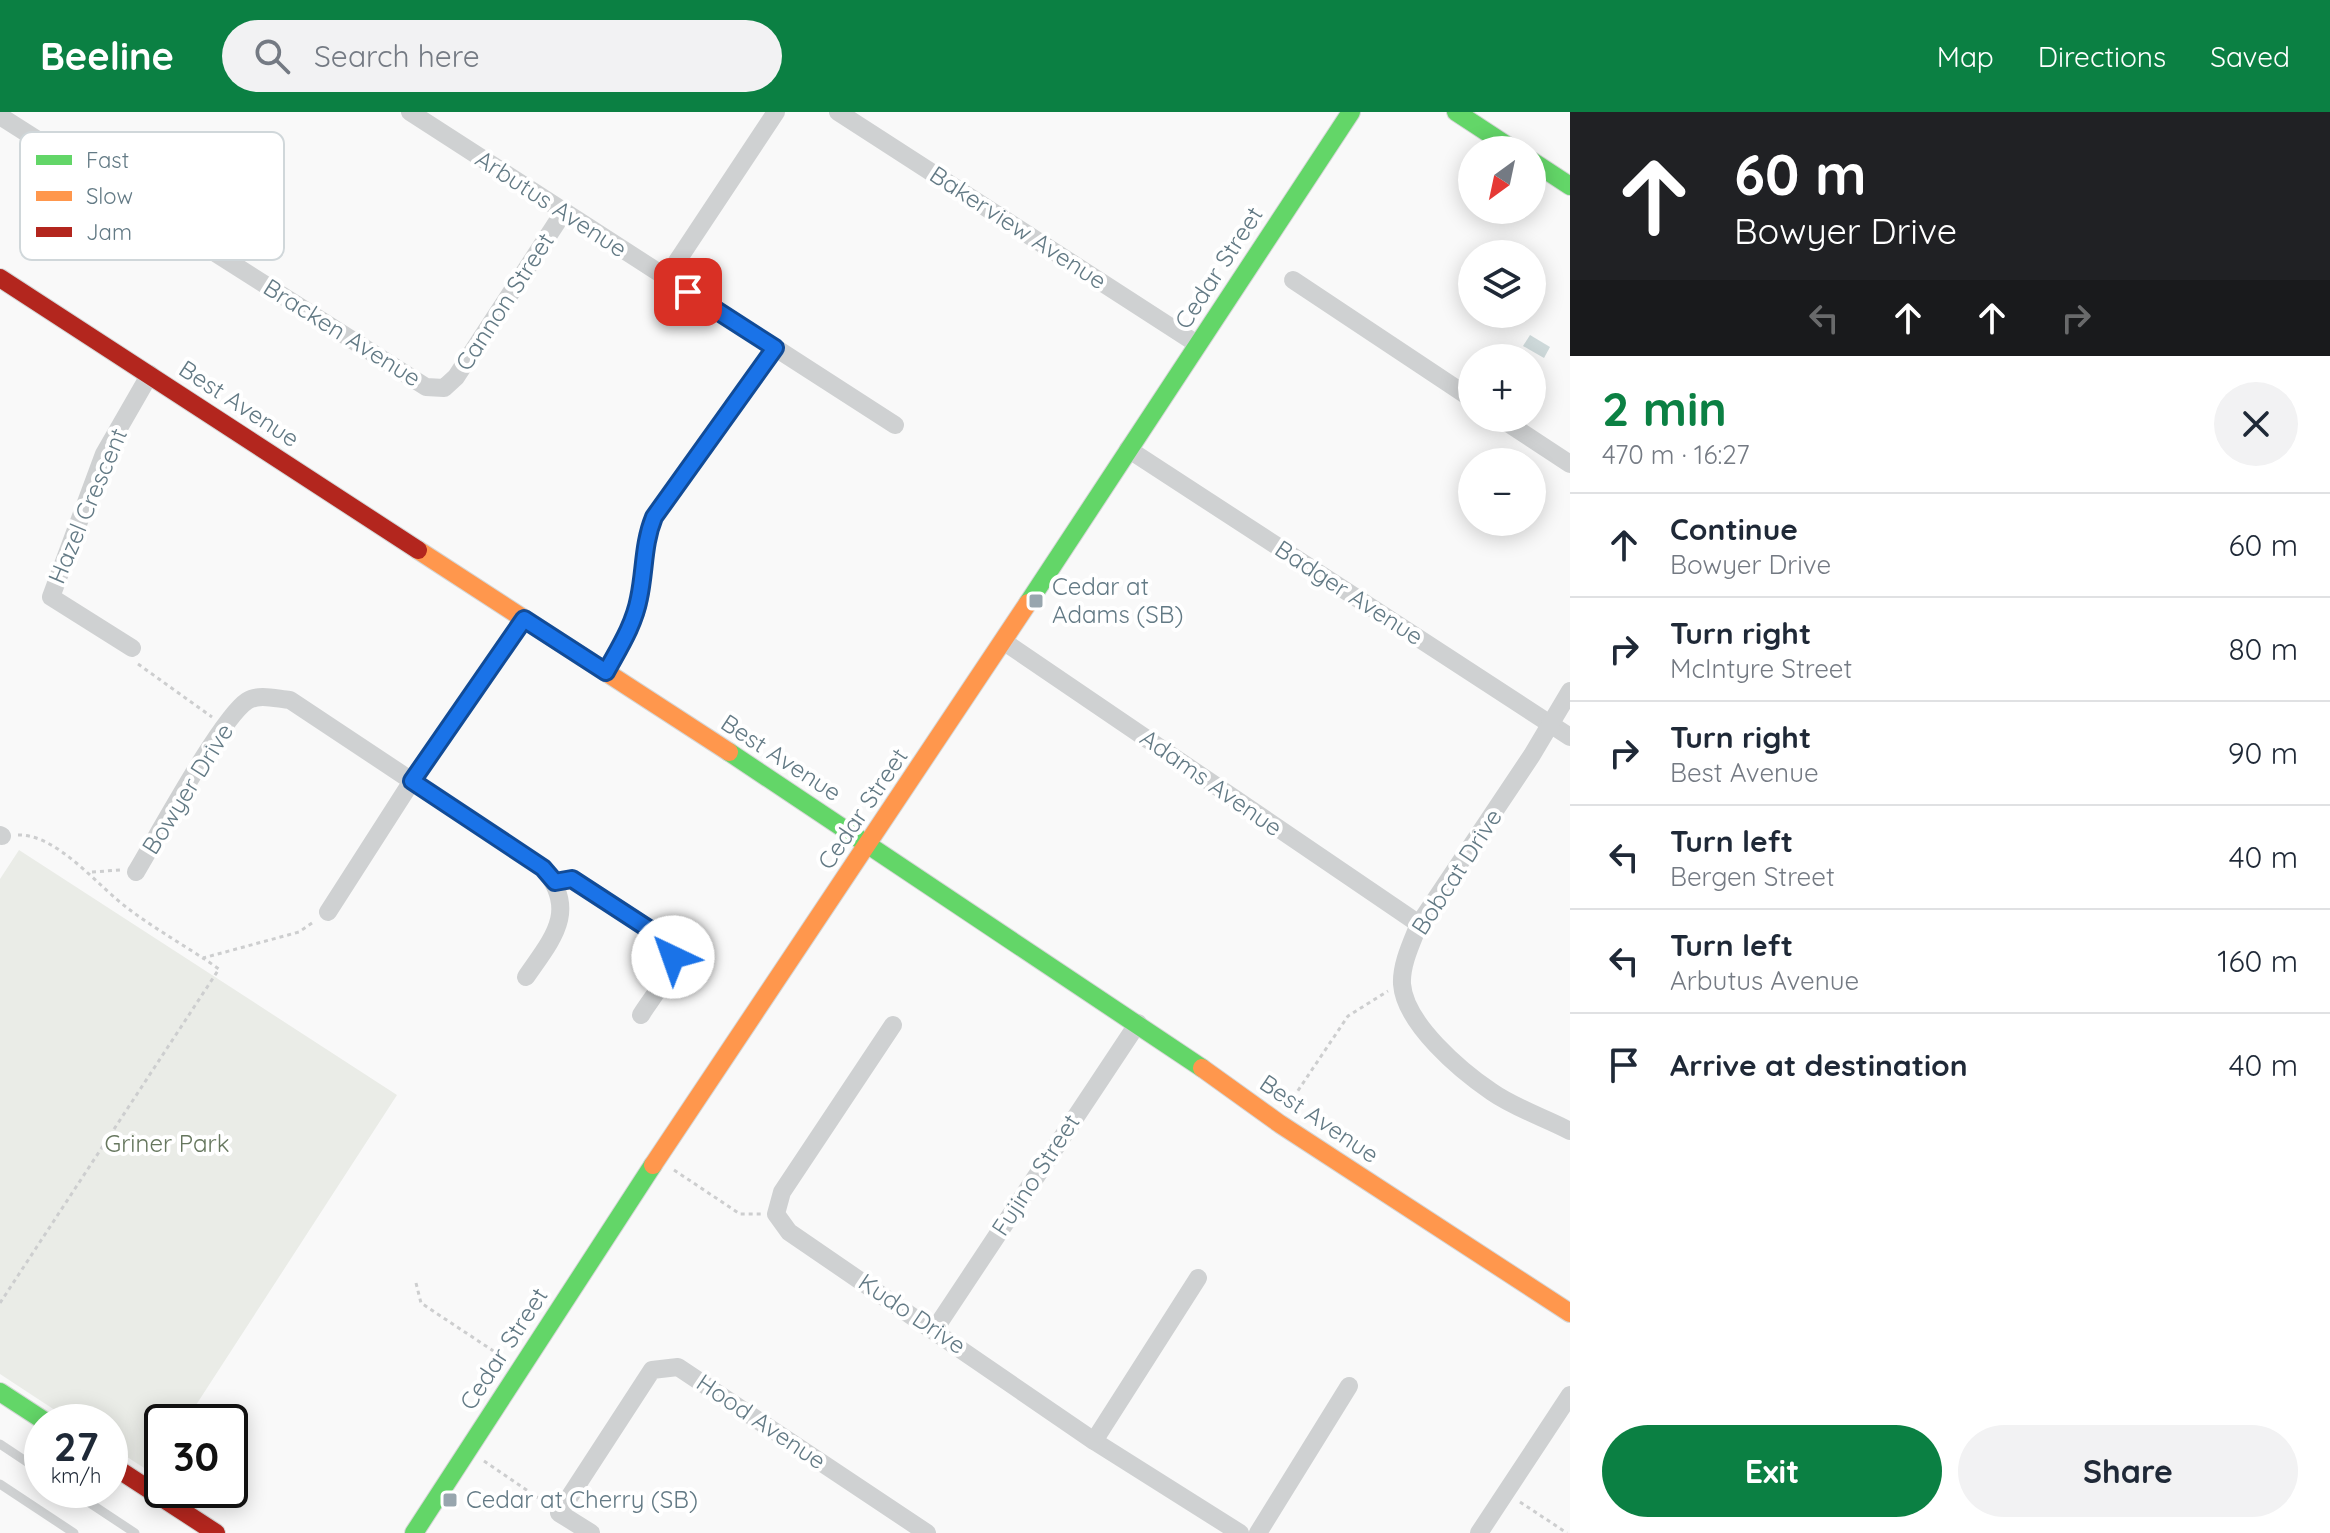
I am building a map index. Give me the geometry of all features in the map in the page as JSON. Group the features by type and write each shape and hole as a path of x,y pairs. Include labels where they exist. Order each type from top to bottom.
{"street":[{"name":"Arbutus Avenue","path":"410,112 895,425"},
{"path":"666,278 776,112"},
{"name":"Bakerview Avenue","path":"838,112 1197,344"},
{"name":"Cedar Street","path":"414,1533 755,1007 870,844 1351,112"},
{"path":"1456,112 1493,136"},
{"name":"Bracken Avenue","path":"0,116 25,132"},
{"path":"1546,170 1570,186"},
{"name":"Cannon Street","path":"444,388 456,377 563,213"},
{"name":"Bracken Avenue","path":"226,260 426,387 444,388"},
{"name":"Best Avenue","path":"0,278 870,844 1138,1023 1280,1124 1570,1313"},
{"path":"1293,280 1458,390"},
{"path":"606,672 632,625 640,597 645,538 654,517 775,348"},
{"name":"Hazel Crescent","path":"132,648 51,597 104,454 150,374"},
{"path":"1521,432 1570,464"},
{"name":"Badger Avenue","path":"1128,449 1570,737"},
{"path":"328,912 412,781 524,619"},
{"name":"Adams Avenue","path":"1003,641 1419,924"},
{"name":"Bobcat Drive","path":"1402,985 1408,951 1419,924 1532,755 1570,691"},
{"name":"Bowyer Drive","path":"136,872 226,726 248,701 264,697 290,700 543,868 555,882"},
{"path":"526,977 559,928 559,895 555,882 572,879 661,937 670,948 671,964 641,1015"},
{"path":"1402,985 1412,1012 1433,1043 1493,1093 1570,1131"},
{"name":"Fujino Street","path":"935,1329 1138,1023"},
{"name":"Kudo Drive","path":"893,1025 782,1192 776,1214 789,1232 935,1329 1094,1441 1240,1533"},
{"path":"1094,1441 1198,1278"},
{"name":"Hood Avenue","path":"559,1513 652,1370 678,1367 927,1533"},
{"path":"1258,1533 1349,1386"},
{"path":"0,1392 24,1408"},
{"path":"1479,1533 1570,1395"},
{"path":"128,1476 216,1533"},
{"path":"559,1513 591,1533"}],"lane":[{"path":"0,1444 24,1460"},
{"path":"0,1484 74,1533"},
{"path":"97,1508 135,1533"}],"path":[{"path":"132,648 140,668 226,726"},
{"path":"0,1303 219,969 126,908 90,872 31,835 1,835"},
{"path":"90,872 136,872"},
{"path":"203,958 299,932 328,912"},
{"path":"1284,1115 1348,1016 1402,985"},
{"path":"656,1159 740,1214 761,1214"},
{"path":"416,1283 421,1303 520,1369"},
{"path":"468,1450 559,1513"},
{"path":"1516,1499 1567,1533"}],"green space":[{"name":"Griner Park","path":"19,850 397,1095 197,1404 144,1404 144,1468 128,1458 128,1404 46,1404 0,1374 0,879"}],"shaded area":[{"path":"1530,335 1545,344 1524,344"}],"traffic: fast":[{"path":"1028,603 1351,112"},
{"path":"1456,112 1493,136"},
{"path":"1546,170 1570,186"},
{"path":"729,752 1202,1068"},
{"path":"414,1533 653,1165"},
{"path":"0,1392 24,1408"}],"traffic: slow":[{"path":"418,550 729,752"},
{"path":"653,1165 1028,603"},
{"path":"1202,1068 1280,1124 1570,1313"}],"traffic: jam":[{"path":"0,278 418,550"},
{"path":"128,1476 216,1533"}],"place":[{"name":"Cedar at Adams (SB)","path":"1036,601"},
{"name":"Cedar at Cherry (SB)","path":"450,1500"}],"route":[{"path":"673,957 661,937 572,879 555,882 543,868 412,781 524,619 606,672 632,625 640,597 645,538 654,517 775,348 688,292"}]}
